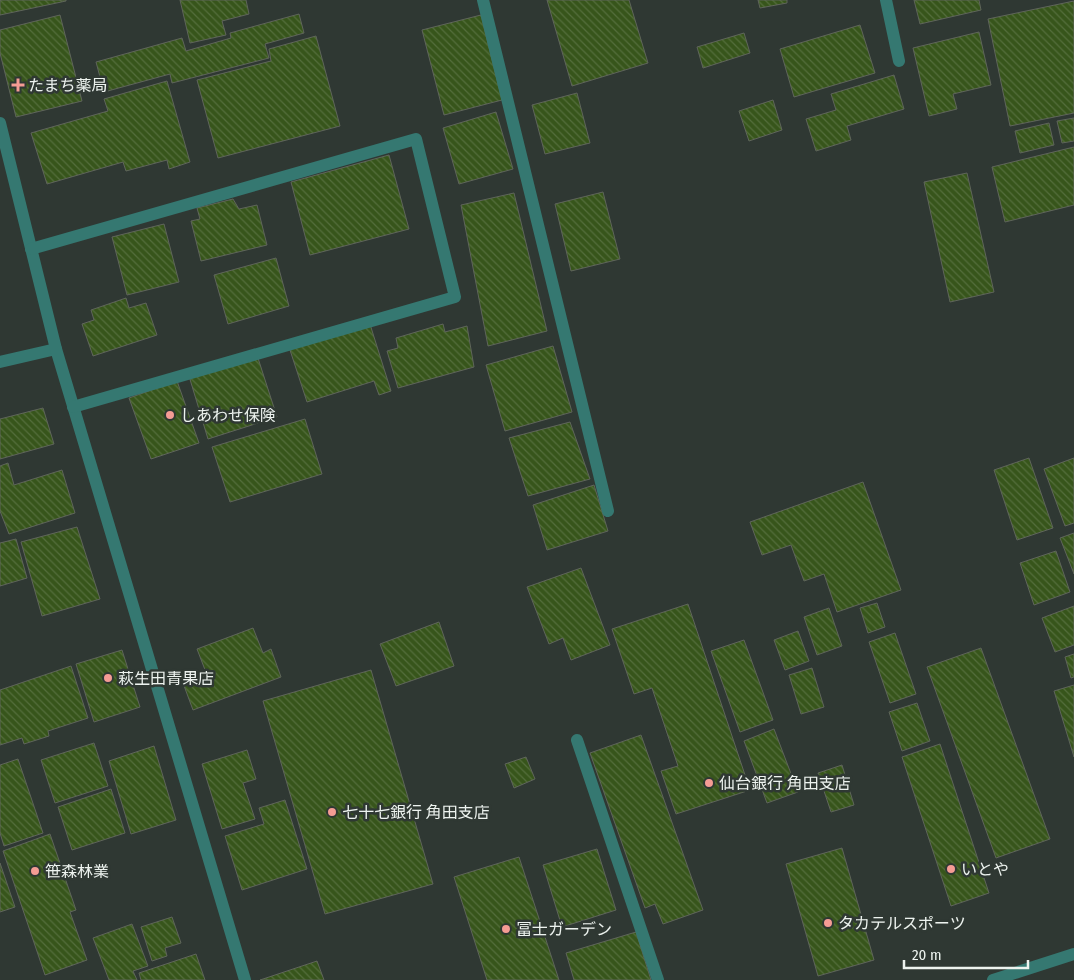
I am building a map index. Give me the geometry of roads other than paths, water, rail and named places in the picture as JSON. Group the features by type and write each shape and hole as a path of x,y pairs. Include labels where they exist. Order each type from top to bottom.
{"street":[{"path":"483,0 608,511"},
{"path":"886,0 899,61"},
{"path":"0,123 56,349 245,980"},
{"path":"32,249 416,139 455,298 73,407"},
{"path":"0,362 56,349"},
{"path":"577,740 658,980"},
{"path":"993,980 1074,954"}],"place":[{"name":"たまち薬局","path":"18,85"},
{"name":"しあわせ保険","path":"170,415"},
{"name":"萩生田青果店","path":"108,678"},
{"name":"仙台銀行 角田支店","path":"709,783"},
{"name":"七十七銀行 角田支店","path":"332,812"},
{"name":"いとや","path":"951,869"},
{"name":"笹森林業","path":"35,871"},
{"name":"タカテルスポーツ","path":"828,923"},
{"name":"冨士ガーデン","path":"506,929"}]}
